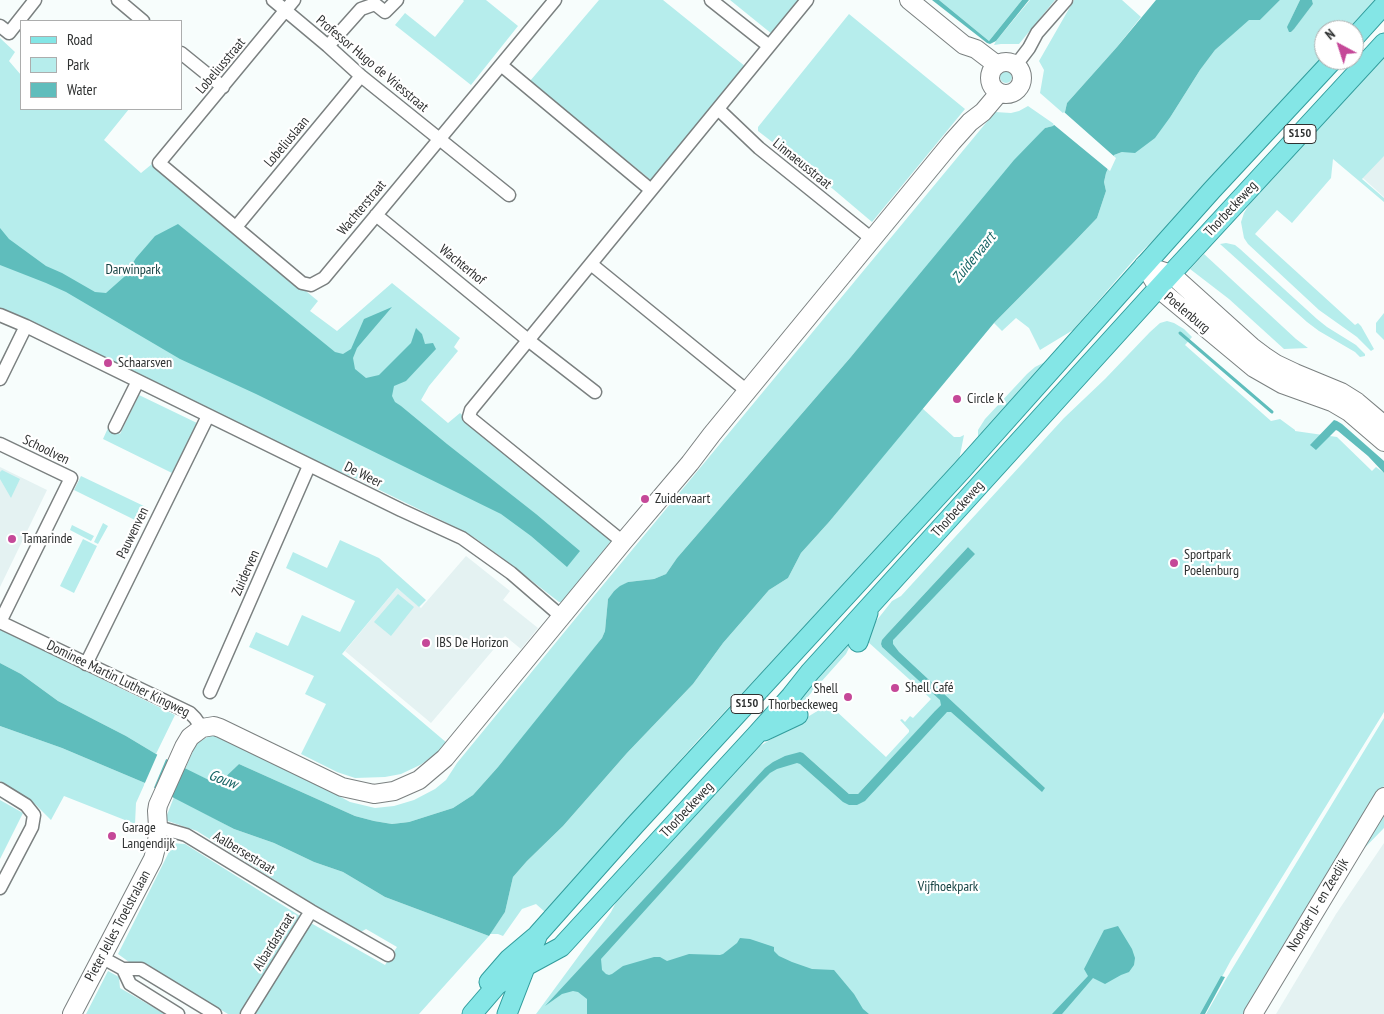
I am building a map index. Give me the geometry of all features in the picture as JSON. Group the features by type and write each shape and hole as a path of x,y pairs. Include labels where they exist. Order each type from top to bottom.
{"main road":[{"path":"1364,27 1384,6"},
{"name":"Thorbeckeweg","path":"472,1014 494,988 526,966 561,947 756,735 810,672 1171,274 1384,43"},
{"name":"Thorbeckeweg","path":"507,1014 538,934 635,825 961,471 1144,265 1324,70"},
{"path":"1052,352 1080,339"},
{"path":"961,471 972,443"},
{"path":"858,642 870,607"},
{"path":"756,735 798,715"},
{"name":"S150","path":"462,1014 509,959 538,934"}],"street":[{"path":"4,29 36,0"},
{"path":"118,0 143,20"},
{"path":"274,0 286,10"},
{"name":"Lobeliusstraat","path":"236,227 160,163 294,0"},
{"path":"328,46 361,9 376,4 385,12 397,0"},
{"name":"Wachterstraat","path":"236,227 302,283 311,284 324,278 555,0"},
{"path":"711,0 769,46"},
{"path":"623,542 469,417 471,410 807,0"},
{"path":"562,617 872,239 970,122 983,112 995,80 1003,62 1010,62 1016,65 1022,74 1020,88 1008,94 995,80 970,56 964,45 909,0"},
{"path":"1016,65 1038,33 1066,0"},
{"name":"Professor Hugo de Vriesstraat","path":"286,10 361,76 439,140"},
{"path":"182,54 223,87"},
{"path":"501,65 651,190"},
{"name":"Lobeliuslaan","path":"236,227 361,76"},
{"name":"Linnaeusstraat","path":"718,109 759,148 872,239"},
{"path":"439,140 508,195"},
{"name":"Wachterhof","path":"376,215 528,340"},
{"path":"591,264 747,392"},
{"name":"Poelenburg","path":"1144,265 1171,274 1264,356 1295,373 1342,392 1357,402 1384,426"},
{"name":"Poelenburg","path":"1144,265 1159,289 1254,368 1282,384 1332,402 1349,412 1384,442"},
{"name":"De Weer","path":"0,315 462,538 511,574 562,617"},
{"path":"0,379 26,326"},
{"path":"528,340 595,392"},
{"path":"115,428 138,381"},
{"name":"Pauwenven","path":"86,664 208,416"},
{"name":"Schoolven","path":"0,444 71,478 0,622"},
{"name":"Zuiderven","path":"210,692 310,466"},
{"name":"Dominee Martin Luther Kingweg","path":"0,622 190,713 202,728 214,726 220,728 342,787 374,794 394,791 419,780 445,758 562,617"},
{"name":"Pieter Jelles Troelstralaan","path":"72,1014 153,859 156,852 158,827 156,812 158,806 184,747 190,738 202,728"},
{"path":"0,789 26,805 34,815 32,827 0,888"},
{"name":"Noorder IJ- en Zeedijk","path":"1253,1014 1384,797"},
{"name":"Aalbersestraat","path":"158,827 186,835 311,911"},
{"name":"Albardastraat","path":"247,1014 311,911 388,955"},
{"path":"101,957 123,969 141,969 215,1014"},
{"path":"123,969 130,984 178,1014"}],"shaded area":[{"path":"1384,99 1384,197 1335,153"},
{"name":"Tamarinde","path":"0,467 47,490 0,587"},
{"name":"IBS De Horizon","path":"466,556 510,591 503,600 538,628 521,649 505,636 431,723 345,651 397,588 421,608"},
{"path":"1384,843 1384,1014 1276,1014 1336,914"}],"green space":[{"path":"463,0 486,0 518,26 471,85 395,25 405,13 435,37"},
{"path":"599,0 663,0 746,67 652,181 530,81"},
{"path":"730,0 800,0 772,34"},
{"path":"939,0 1022,0 989,41"},
{"path":"1030,0 1055,0 1019,44 994,45 996,41"},
{"path":"1074,0 1122,0 1141,17 1067,103 1064,114 1040,93 1044,70 1039,61"},
{"path":"1280,0 1300,0 1289,23 1291,32 1313,4 1312,0 1384,0 1364,20 1314,20 1315,70 1166,228 1138,255 1073,330 1040,350 1029,328 1016,318 1002,331 994,323 1097,218 1106,191 1104,182 1106,173 1114,155 1122,152 1171,116 1215,50 1249,19 1260,20"},
{"path":"849,14 965,109 872,222 758,131 758,127"},
{"name":"Darwinpark","path":"0,38 15,52 9,61 20,74 20,110 128,110 104,140 141,173 152,164 318,301 310,311 337,331 392,283 460,338 454,347 458,351 429,386 421,400 448,423 460,413 529,473 612,539 611,543 562,602 559,602 475,538 445,522 355,478 318,463 0,308"},
{"path":"1384,56 1384,156 1362,179 1384,198 1384,202 1333,159 1331,178 1292,223 1277,210 1255,234 1355,325 1358,323 1361,326 1374,349 1371,351 1357,337 1319,310 1248,244 1244,238 1241,222 1251,201"},
{"path":"1006,71 1012,77 1006,83 1000,77"},
{"path":"1028,106 1054,124 1053,126 1045,128 1038,136 677,558 666,574 654,579 628,582 614,591 608,599 605,631 602,638 535,723 473,795 453,808 409,822 392,824 355,816 239,764 219,783 215,783 185,769 196,744 214,733 350,802 375,808 394,806 414,800 435,789 446,780 457,763 603,585 995,112 1011,113"},
{"path":"1220,244 1235,245 1240,249 1317,319 1356,345 1365,356 1360,357 1307,322"},
{"path":"1204,254 1308,348 1284,349 1229,299 1190,269"},
{"path":"1384,313 1384,340 1376,332 1376,323"},
{"name":"Vijfhoekpark","path":"1167,321 1184,329 1192,337 1185,345 1271,421 1280,419 1295,431 1337,437 1372,471 1376,467 1384,473 1384,712 1231,960 1202,1014 536,1014 611,912 626,883 760,746 819,710 828,708 835,710 886,757 909,732 900,720 902,719 905,722 910,716 913,718 931,699 867,641 873,625 892,601 901,596 1064,418 1160,323","holes":["968,547 973,553 886,644 948,704 854,801 803,753 849,794 858,794 941,705 941,700 882,647 881,644 889,632"]},
{"path":"1049,360 978,442 978,430 985,419 1027,374 1035,367"},
{"path":"139,395 197,423 172,473 103,439 108,428 120,434"},
{"path":"922,408 954,437 964,435 959,460 698,740 545,912 536,904 522,909 503,936 490,934 505,912 513,877 563,826 627,753 693,684 723,643 769,590 788,578 801,553 829,522"},
{"path":"2,470 20,479 11,498 0,479 0,472"},
{"path":"81,476 148,508 141,523 74,490"},
{"path":"103,523 108,526 98,544 94,542"},
{"path":"72,525 94,536 91,541 70,530"},
{"path":"83,539 97,546 74,593 60,586"},
{"path":"340,540 379,558 426,600 419,607 397,588 342,654 447,743 437,754 401,774 385,777 355,778 337,772 301,754 326,704 305,694 314,676 249,647 256,632 288,646 302,615 340,632 355,601 286,568 293,552 327,568"},
{"path":"398,594 414,607 391,636 374,622"},
{"path":"0,629 175,715 156,754 126,736 58,701 21,674 0,663"},
{"path":"849,639 853,640 846,654 804,701 792,708"},
{"path":"1384,718 1384,786 1246,1014 1206,1014 1226,979"},
{"path":"0,726 62,748 145,783 136,803 135,824 64,796 51,820 36,805 0,781"},
{"path":"174,797 234,829 274,843 314,862 343,872 385,897 489,936 419,1014 253,1014 309,922 385,965 397,947 366,929 359,933 197,831 165,820"},
{"path":"0,800 23,813 0,859"},
{"path":"1384,807 1384,828 1348,865"},
{"path":"171,843 185,844 300,916 242,1014 228,1014 144,965 129,962 118,954 168,854"},
{"path":"108,971 119,977 120,988 165,1014 86,1014"}],"water":[{"path":"932,0 939,0 989,41 1022,0 1029,0 996,41 990,44"},
{"name":"Gouw","path":"1156,0 1280,0 1260,20 1249,20 1215,50 1155,138 1135,153 1122,152 1114,155 1106,173 1104,182 1106,191 1097,218 994,323 829,522 801,553 788,578 769,590 723,643 693,684 627,753 563,826 513,877 505,912 489,936 385,897 343,872 314,862 274,843 234,829 145,783 62,748 0,726 0,663 21,674 58,701 126,736 156,754 215,783 219,783 239,764 355,816 392,824 409,822 453,808 473,795 498,767 602,638 605,631 608,599 614,591 628,582 654,579 666,574 677,558 850,358 1014,160 1045,128 1053,126 1065,112 1067,103"},
{"path":"1300,0 1312,0 1313,4 1294,29 1289,32 1287,27"},
{"path":"178,224 335,352 343,354 351,349 364,319 392,307 357,348 353,358 355,369 366,378 379,375 411,343 416,328 422,334 425,344 433,343 436,349 406,381 394,386 392,396 395,402 580,551 567,567 531,536 501,514 256,394 180,359 66,292 0,265 0,228 9,239 46,266 95,292 106,293 124,277 136,258 155,236"},
{"path":"1334,420 1342,424 1384,461 1384,473 1368,456 1336,430 1316,450 1310,445"},
{"path":"968,547 975,554 893,640 893,644 899,652 1045,788 1042,792 951,712 947,712 865,801 857,805 849,805 843,802 800,764 797,763 777,769 759,784 601,959 602,970 609,975 623,966 654,957 660,957 667,961 689,954 720,955 737,943 740,938 750,939 774,947 774,951 779,956 792,962 812,969 834,970 854,994 863,1009 869,1014 587,1014 587,999 578,992 573,991 562,994 545,1006 765,768 785,756 800,752 849,794 858,794 941,705 940,700 881,644 889,632"},
{"path":"1118,926 1132,949 1135,958 1134,965 1129,972 1105,984 1093,978 1062,1014 1052,1014 1088,976 1084,969 1104,930"},
{"path":"1221,976 1225,977 1205,1014 1200,1014"}],"pier":[{"path":"1064,112 1116,158 1110,171 1053,124"},
{"path":"158,753 167,757 153,790 144,785"}],"waterway":[{"path":"1180,333 1272,412"}],"place":[{"name":"Schaarsven","path":"108,363"},
{"name":"Circle K","path":"957,399"},
{"name":"Zuidervaart","path":"645,499"},
{"name":"Tamarinde","path":"12,539"},
{"name":"Sportpark Poelenburg","path":"1174,563"},
{"name":"IBS De Horizon","path":"426,643"},
{"name":"Shell Café","path":"895,688"},
{"name":"Shell Thorbeckeweg","path":"848,697"},
{"name":"Garage Langendijk","path":"112,836"}]}
